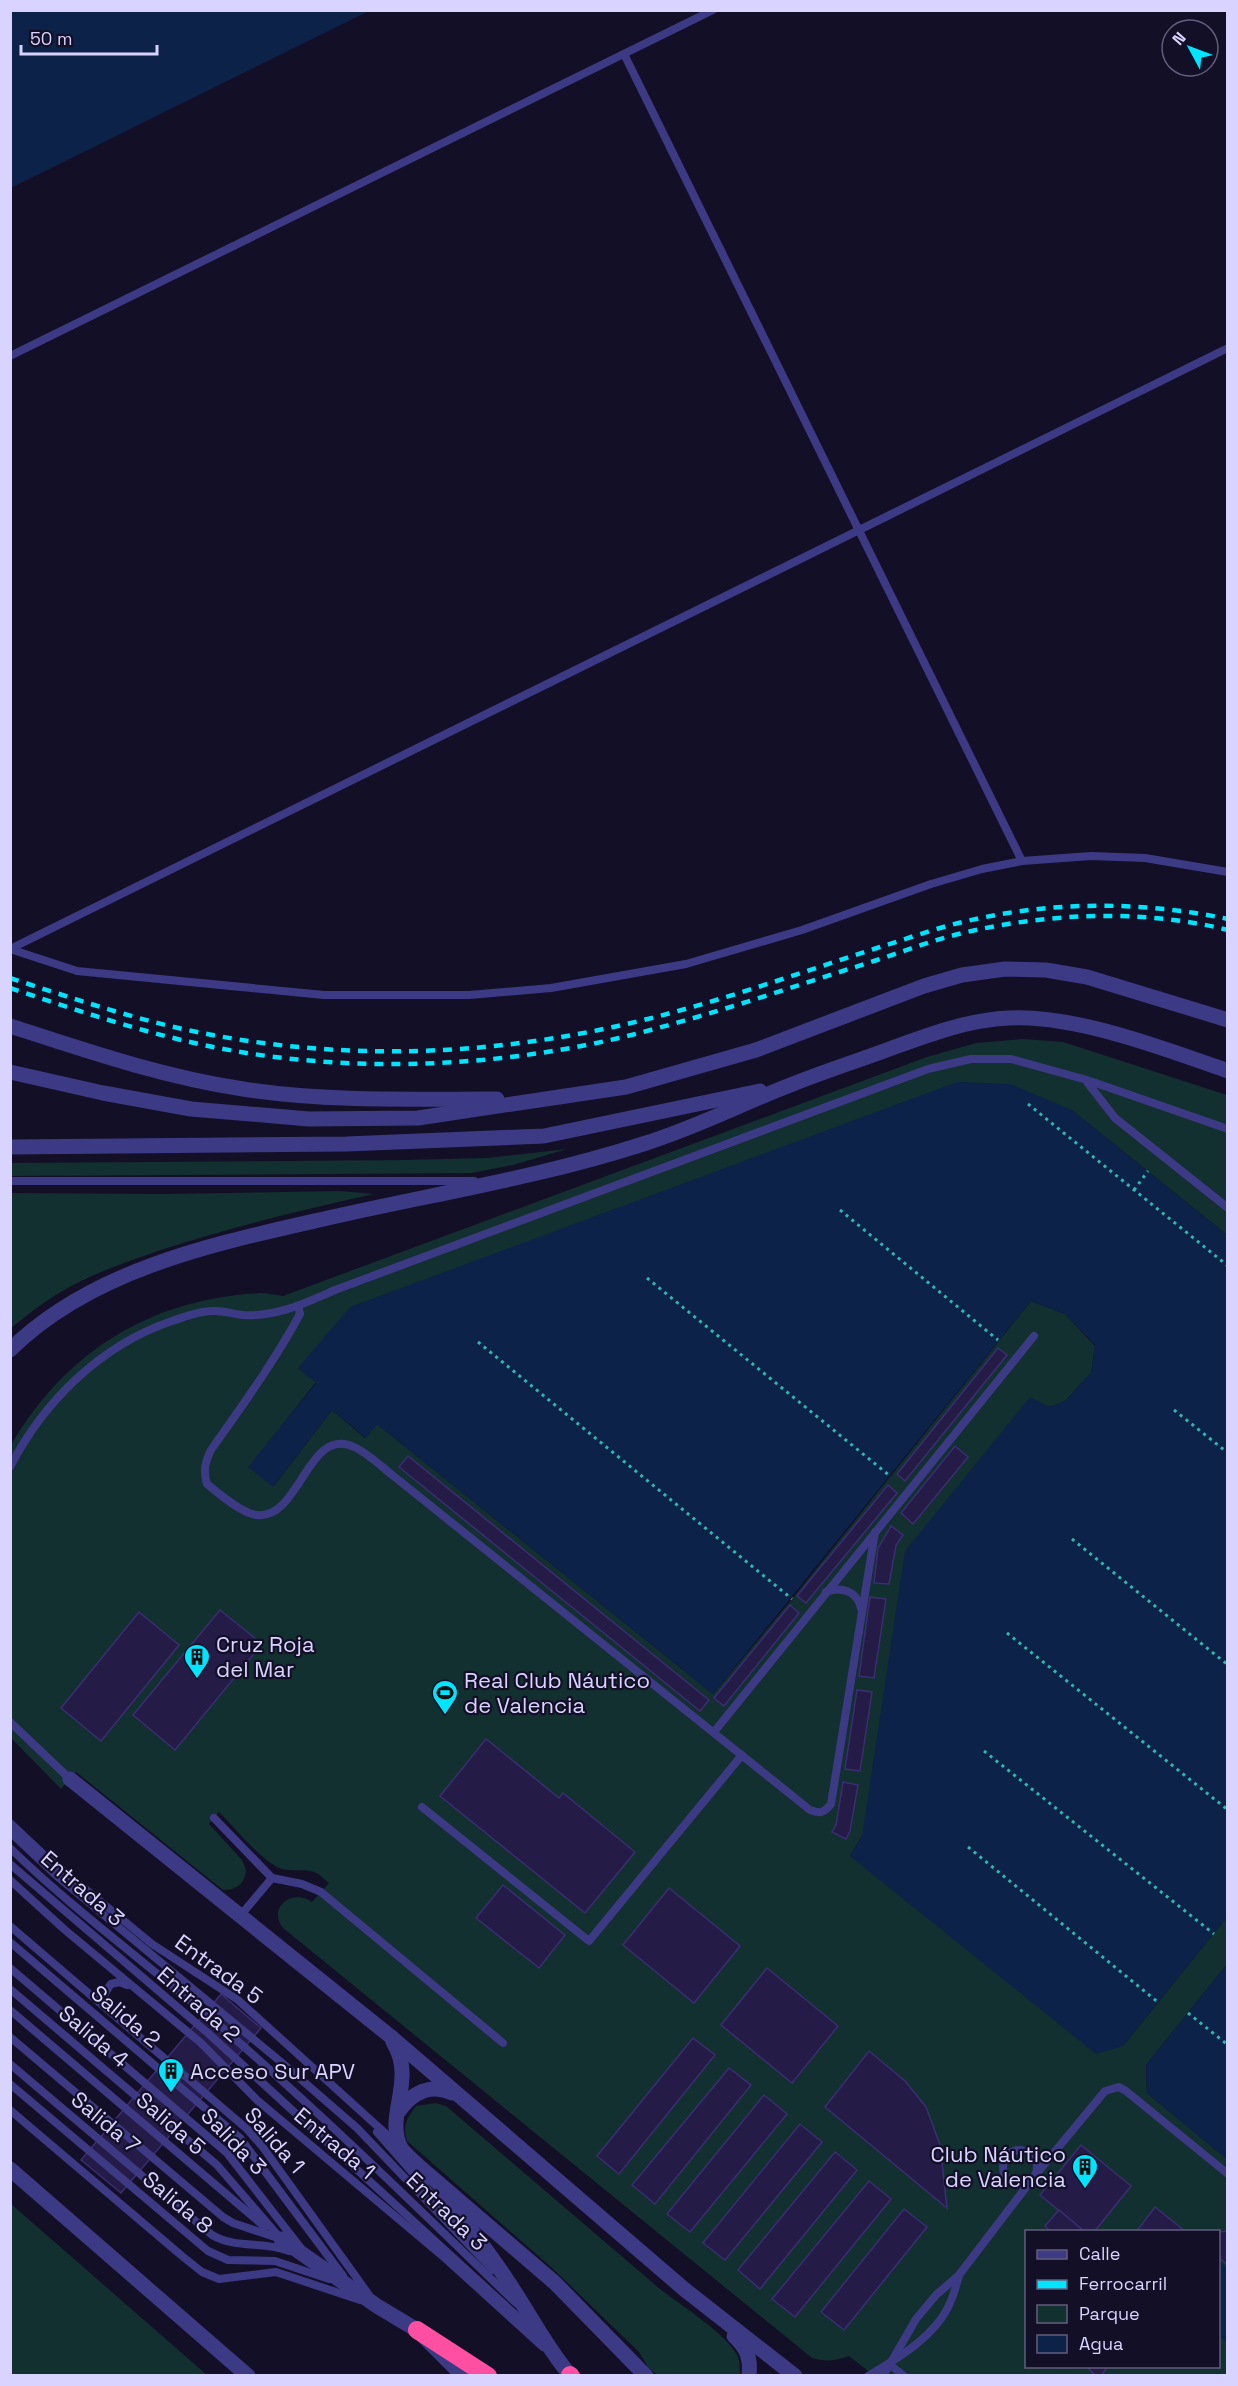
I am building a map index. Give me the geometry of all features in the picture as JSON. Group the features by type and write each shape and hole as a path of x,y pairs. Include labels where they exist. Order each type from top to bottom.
{"highway":[{"path":"417,2330 488,2376"}],"street":[{"path":"10,1072 103,1093 191,1109 309,1119 418,1118 626,1087 756,1050 924,986 962,975 1005,969 1046,970 1087,977 1227,1020"},
{"path":"10,1350 37,1327 84,1295 163,1263 271,1231 591,1160 700,1124 792,1084 955,1026 1011,1017 1043,1019 1073,1024 1224,1069"},
{"path":"10,1026 158,1073 244,1090 342,1098 548,1099"},
{"path":"10,1147 346,1144 544,1136 792,1084"},
{"path":"70,1779 390,2036 684,2289 795,2376"},
{"path":"390,2036 402,2062 403,2074 396,2122 396,2132 402,2149 555,2283 646,2376"},
{"path":"399,2111 407,2100 426,2090 446,2090 458,2096"},
{"path":"421,2168 476,2235 516,2293 557,2360 571,2375"},
{"path":"10,2169 248,2376"},
{"path":"280,2239 377,2306 417,2330 463,2376"},
{"path":"684,2289 744,2346 749,2355 749,2376"}],"lane":[{"path":"10,356 713,10"},
{"path":"624,54 857,531 1022,861"},
{"path":"10,949 1227,348"},
{"path":"10,949 77,971 324,995 469,995 540,989 687,964 802,930 931,884 982,869 1022,861 1091,856 1145,858 1227,872"},
{"path":"10,1467 31,1432 66,1389 91,1366 119,1346 155,1327 191,1314 213,1310 242,1315 272,1314 298,1306 334,1290 928,1069 971,1059 1011,1059 1086,1080 1227,1129"},
{"path":"1086,1080 1116,1118 1227,1208"},
{"path":"10,1181 496,1181"},
{"path":"298,1306 300,1314 294,1325 211,1450 205,1462 204,1474 207,1484 248,1513 258,1515 271,1513 284,1505 318,1455 330,1446 342,1444 354,1447 391,1474 810,1810 818,1813 825,1812 831,1804 875,1532"},
{"path":"714,1732 1034,1336"},
{"path":"826,1592 836,1588 846,1590 859,1602 862,1613"},
{"path":"10,1722 70,1779"},
{"path":"422,1807 589,1941 742,1755"},
{"path":"214,1818 272,1878 302,1884 321,1892 503,2043"},
{"name":"Entrada 5","path":"10,1823 52,1862 152,1944 238,2001 402,2149"},
{"path":"10,1833 58,1877 357,2128 516,2293"},
{"name":"Entrada 3","path":"10,1848 73,1905 218,2024 352,2144 532,2319"},
{"name":"Entrada 2","path":"10,1864 209,2034 548,2344"},
{"path":"240,1916 272,1878"},
{"name":"Entrada 1","path":"10,1880 201,2043 256,2100 446,2259 557,2360"},
{"name":"Salida 1","path":"10,1926 247,2129 262,2146 377,2306"},
{"name":"Salida 2","path":"10,1942 240,2138 350,2287"},
{"name":"Salida 3","path":"10,1968 227,2153 309,2258"},
{"path":"110,2011 104,1999 105,1992 111,1984 119,1982 134,1988"},
{"name":"Salida 4","path":"10,1989 217,2165 280,2239"},
{"name":"Salida 5","path":"10,2010 280,2239"},
{"path":"10,2037 223,2217 233,2223 280,2239"},
{"name":"Salida 7","path":"10,2064 212,2235 232,2244 270,2246 309,2258"},
{"name":"Salida 8","path":"10,2084 208,2251 228,2260 275,2261 287,2264 350,2287"},
{"path":"883,2376 916,2319 936,2295 959,2275 1105,2091 1119,2086 1227,2174"},
{"path":"355,2106 498,2267"},
{"path":"10,2110 188,2262 210,2277 219,2279 276,2272 377,2306"},
{"path":"1008,2180 1018,2185 1034,2178 1037,2169 1035,2159 1028,2152 1018,2150 1009,2154 1003,2164 1008,2180 1016,2191 1014,2203"},
{"path":"868,2376 889,2364 928,2334 950,2304 959,2275"},
{"path":"889,2364 897,2376"},
{"path":"889,2364 904,2376"}],"path":[{"path":"1028,1104 1227,1266"},
{"path":"1134,1190 1148,1171"},
{"path":"840,1210 998,1341"},
{"path":"647,1278 890,1476"},
{"path":"478,1342 792,1599"},
{"path":"1174,1410 1227,1453"},
{"path":"1072,1539 1227,1665"},
{"path":"1007,1633 1227,1810"},
{"path":"984,1751 1214,1934"},
{"path":"968,1847 1159,2003"},
{"path":"1188,2013 1227,2045"}],"green space":[{"name":"Real Club Náutico de Valencia","path":"1023,1039 1063,1042 1227,1095 1227,1235 1072,1110 298,1368 316,1382 249,1467 274,1486 332,1410 365,1438 377,1424 713,1694 1031,1301 1065,1314 1095,1346 1091,1373 1065,1401 1050,1407 1030,1398 862,1836 850,1856 1123,2046 1227,1917 1227,1964 1146,2065 1147,2093 1227,2159 1227,2375 874,2376 849,2356 830,2360 812,2358 283,1928 278,1914 280,1907 284,1902 297,1897 312,1902 329,1883 322,1877 309,1871 286,1870 269,1862 219,1812 209,1824 242,1860 246,1870 244,1879 239,1885 223,1890 76,1772 61,1789 11,1738 11,1445 33,1412 58,1382 85,1357 115,1336 148,1319 183,1306 220,1297 260,1293 283,1296 927,1057 976,1043"},
{"path":"567,1149 513,1165 472,1173 10,1176 11,1163 487,1158"},
{"path":"340,1191 374,1194 240,1226 122,1264 59,1293 11,1328 11,1193 163,1194"},
{"path":"436,2103 446,2106 660,2289 725,2339 738,2357 740,2375 657,2375 648,2367 639,2352 551,2267 407,2141 406,2122 416,2106"},
{"path":"11,2204 207,2375 11,2375"}],"water":[{"path":"11,10 369,10 369,11 11,188"},
{"path":"957,1082 1010,1084 1072,1110 1227,1235 1227,1917 1123,2046 1096,2054 850,1856 862,1836 905,1551 1030,1397 1050,1407 1065,1401 1091,1373 1095,1345 1065,1314 1031,1301 713,1694 377,1424 366,1438 332,1410 273,1487 248,1467 316,1383 298,1368 350,1307"},
{"path":"1227,1964 1227,2159 1147,2093 1146,2065"},
{"path":"1220,2262 1227,2268 1227,2343 1220,2337"}],"building":[{"path":"998,1348 1007,1355 905,1481 897,1474"},
{"path":"955,1446 968,1457 913,1524 901,1513"},
{"path":"408,1456 709,1700 700,1711 399,1467"},
{"path":"888,1485 897,1493 806,1603 797,1596"},
{"path":"891,1526 903,1535 896,1545 889,1584 874,1583 878,1548"},
{"path":"870,1597 886,1599 874,1678 859,1676"},
{"path":"790,1605 799,1613 724,1706 714,1698"},
{"name":"Cruz Roja del Mar","path":"220,1610 262,1644 175,1750 133,1715"},
{"path":"139,1612 179,1645 101,1741 61,1708"},
{"path":"857,1690 872,1692 860,1771 845,1769"},
{"path":"486,1739 559,1798 563,1793 635,1852 585,1913 440,1796"},
{"path":"843,1782 858,1785 850,1831 846,1839 832,1832 836,1825"},
{"path":"503,1885 565,1935 539,1968 476,1918"},
{"path":"669,1888 740,1946 694,2003 623,1945"},
{"path":"767,1968 838,2026 792,2083 721,2025"},
{"name":"Acceso Sur APV","path":"221,1994 261,2028 121,2193 81,2160"},
{"path":"693,2038 715,2055 619,2174 597,2156"},
{"path":"869,2051 905,2081 926,2107 940,2145 947,2208 825,2107"},
{"path":"729,2068 751,2085 655,2204 632,2185"},
{"path":"764,2095 787,2114 690,2232 667,2214"},
{"path":"800,2124 822,2142 725,2260 703,2243"},
{"name":"Club Náutico de Valencia","path":"1081,2145 1131,2186 1096,2230 1083,2230 1040,2195"},
{"path":"835,2152 857,2170 760,2289 738,2270"},
{"path":"869,2181 891,2199 795,2317 772,2299"},
{"path":"1155,2207 1184,2230 1138,2230"},
{"path":"904,2209 927,2227 844,2330 821,2312"},
{"path":"1059,2210 1083,2230 1049,2230 1045,2226"},
{"path":"1228,2231 1228,2265 1220,2259 1220,2232"},
{"path":"1107,2368 1101,2376 1096,2376 1089,2369"}],"railway":[{"path":"10,978 150,1021 249,1041 353,1051 457,1049 561,1037 680,1011 933,930 999,914 1064,907 1130,906 1228,919"},
{"path":"10,988 145,1030 190,1042 243,1052 350,1063 459,1062 567,1049 652,1030 944,938 999,926 1064,917 1130,916 1196,923 1228,930"}],"place":[{"name":"Cruz Roja del Mar","path":"197,1680"},
{"name":"Real Club Náutico de Valencia","path":"445,1716"},
{"name":"Acceso Sur APV","path":"171,2094"},
{"name":"Club Náutico de Valencia","path":"1085,2190"}]}
